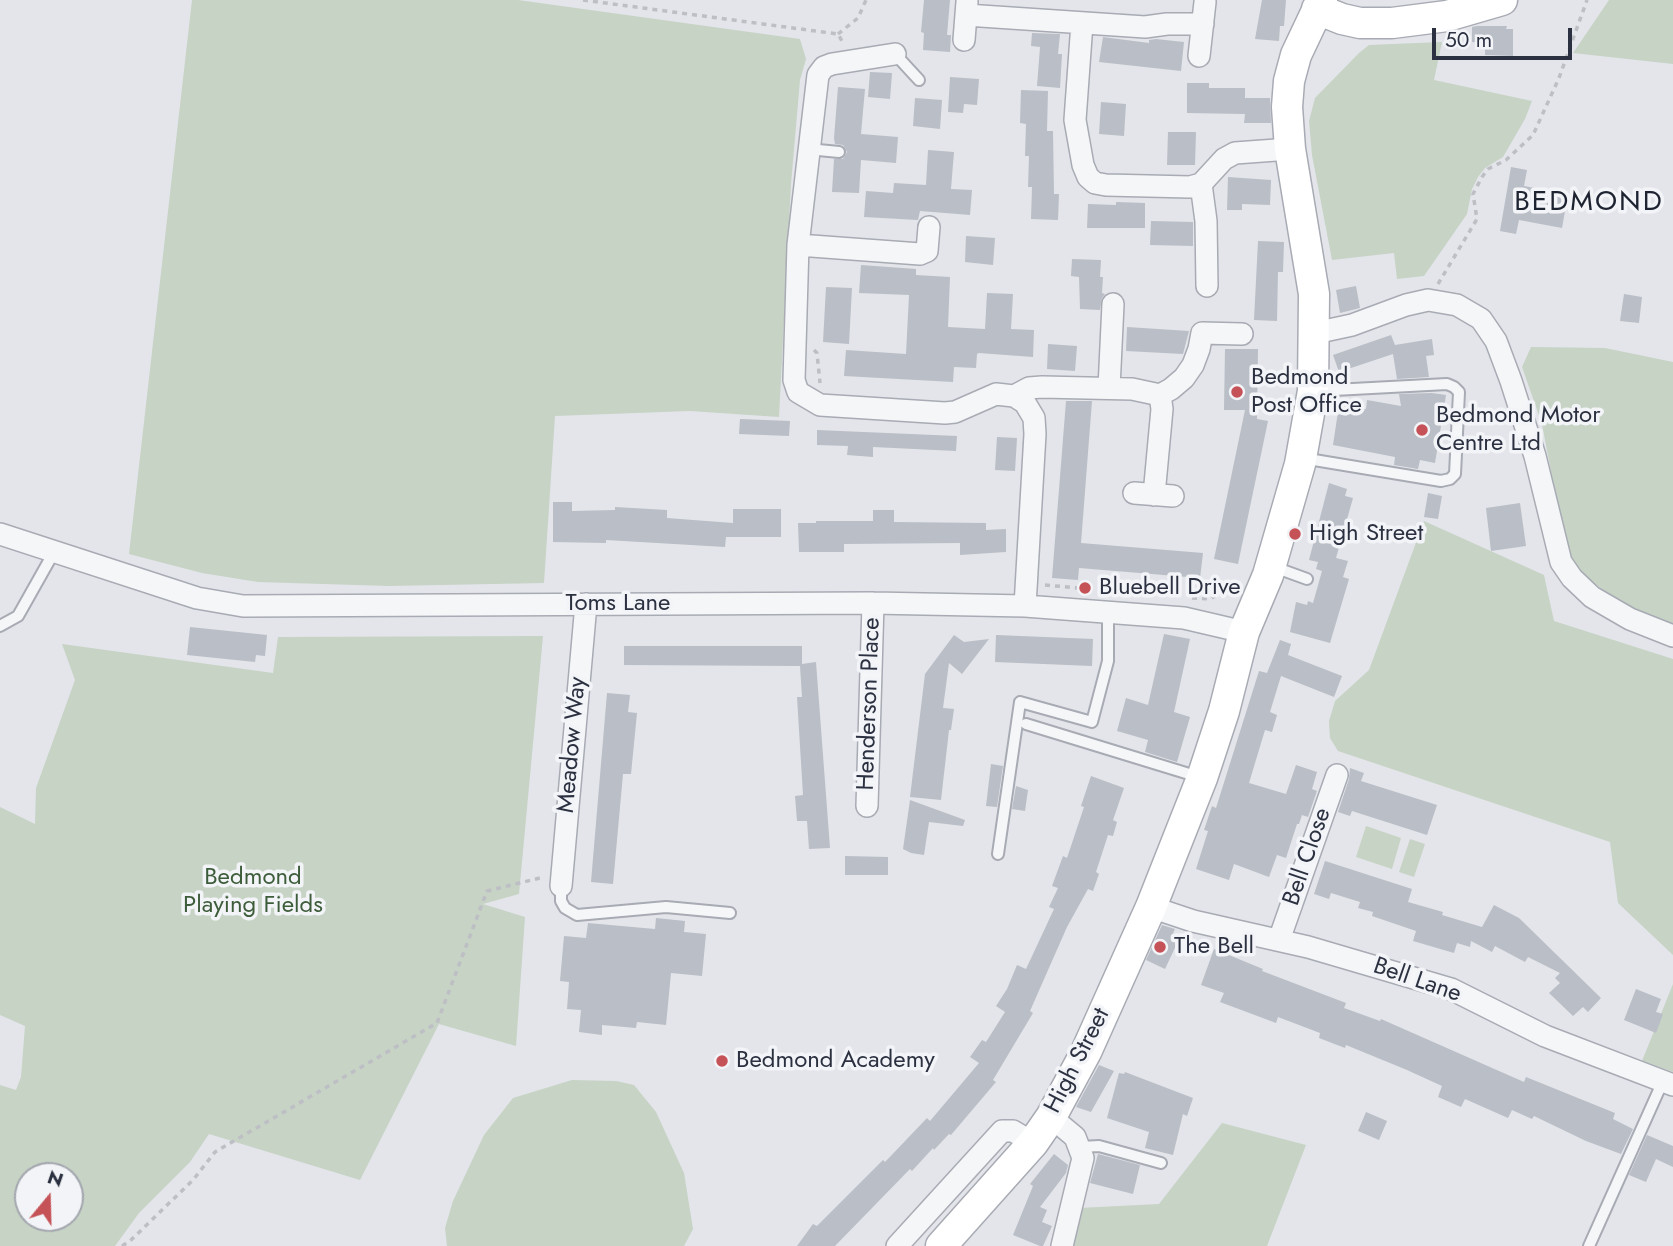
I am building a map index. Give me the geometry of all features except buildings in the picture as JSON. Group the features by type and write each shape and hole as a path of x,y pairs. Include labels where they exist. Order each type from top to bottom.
{"street":[{"path":"1319,4 1342,19 1360,23 1392,23 1447,16 1502,0"},
{"path":"1199,56 1205,2"},
{"name":"High Street","path":"941,1246 1032,1143 1051,1117 1086,1052 1151,907 1202,778 1224,711 1244,632 1268,575 1301,458 1313,391 1314,294 1290,149 1287,107 1289,81 1296,55 1319,4"},
{"path":"964,40 967,7 1082,23 1145,27 1203,24"},
{"path":"1082,23 1075,120 1083,166 1088,177 1095,183 1105,186 1190,187 1201,184 1224,159 1235,153 1290,149"},
{"path":"895,54 824,67 818,75 798,245 794,380 798,392 820,404 945,413 955,412 996,394 1014,396 1031,409 1035,434 1025,606"},
{"path":"1201,184 1206,221 1207,286"},
{"path":"798,245 920,254 927,251 929,227"},
{"path":"1315,333 1352,325 1406,305 1428,300 1457,305 1481,319 1496,341 1511,381 1535,456 1561,562 1572,578 1592,597 1630,620 1673,636"},
{"path":"1110,388 1113,304"},
{"path":"1014,396 1029,388 1132,389 1160,395 1184,378 1193,365 1202,333 1242,334"},
{"path":"1154,495 1162,409 1160,395"},
{"name":"Toms Lane","path":"0,534 197,598 243,606 873,603 1025,606 1184,618 1244,632"},
{"name":"Henderson Place","path":"867,806 873,603"},
{"name":"Meadow Way","path":"561,879 586,604"},
{"name":"Bell Close","path":"1279,940 1336,775"},
{"name":"Bell Lane","path":"1151,907 1193,921 1279,940 1451,989 1545,1036 1668,1083"},
{"path":"1051,1117 1068,1129 1081,1147 1083,1158 1062,1246"},
{"path":"897,1246 1002,1131 1013,1130 1032,1143"}],"lane":[{"path":"895,54 919,80"},
{"path":"808,149 839,152"},
{"path":"1301,458 1441,481 1450,479 1455,474 1459,392 1454,387 1447,384 1313,391"},
{"path":"0,626 18,616 54,552"},
{"path":"1268,575 1307,579"},
{"path":"998,854 1020,702 1092,722 1108,661 1108,611"},
{"path":"1026,724 1202,778"},
{"path":"561,879 561,901 565,908 577,915 666,907 730,913"},
{"path":"1589,1246 1668,1083"},
{"path":"1081,1147 1099,1146 1161,1163"}],"path":[{"path":"583,0 838,34 858,18 866,0"},
{"path":"1428,300 1478,219 1473,194 1482,177 1488,169 1506,160 1533,135 1559,78 1587,0"},
{"path":"838,34 844,46 844,62"},
{"path":"794,333 817,353 822,390"},
{"path":"1186,598 1210,600 1247,578 1268,575"},
{"path":"1026,583 1094,590"},
{"path":"122,1246 193,1180 215,1152 437,1023 487,891 561,879"}],"green space":[{"path":"192,0 518,0 800,39 806,59 800,80 791,184 779,417 690,411 555,416 544,583 389,586 258,582 202,573 129,554"},
{"path":"1609,0 1673,0 1673,64 1573,53"},
{"path":"1442,42 1434,80 1532,101 1525,119 1503,157 1485,168 1478,177 1472,189 1467,214 1424,276 1397,279 1394,253 1332,260 1312,155 1309,121 1315,98 1369,45"},
{"path":"1531,347 1605,348 1673,362 1673,625 1619,602 1580,572 1565,546 1542,424 1522,367"},
{"path":"1424,521 1544,575 1554,621 1673,659 1673,955 1618,903 1610,842 1338,751 1330,738 1329,721 1335,701 1369,670"},
{"name":"Bedmond Playing Fields","path":"543,636 519,894 483,904 525,917 516,1046 439,1024 360,1180 209,1134 190,1162 139,1213 115,1246 0,1246 0,1085 16,1090 21,1077 25,1026 0,1015 0,807 35,824 36,788 75,680 62,644 273,673 278,637"},
{"path":"1366,826 1401,838 1392,869 1356,857"},
{"path":"1410,839 1425,844 1414,877 1399,872"},
{"path":"1673,984 1673,1072 1642,1061"},
{"path":"572,1080 616,1081 634,1085 656,1112 684,1173 693,1229 684,1246 447,1246 445,1228 453,1201 484,1135 513,1098"},
{"path":"1222,1123 1306,1145 1267,1246 1073,1246 1079,1208 1159,1204"}],"place":[{"name":"Bedmond Post Office","path":"1237,392"},
{"name":"Bedmond Motor Centre Ltd","path":"1422,430"},
{"name":"High Street","path":"1295,534"},
{"name":"Bluebell Drive","path":"1085,588"},
{"name":"The Bell","path":"1160,947"},
{"name":"Bedmond Academy","path":"722,1061"}],"district":[{"name":"BEDMOND","path":"1589,203"}]}
